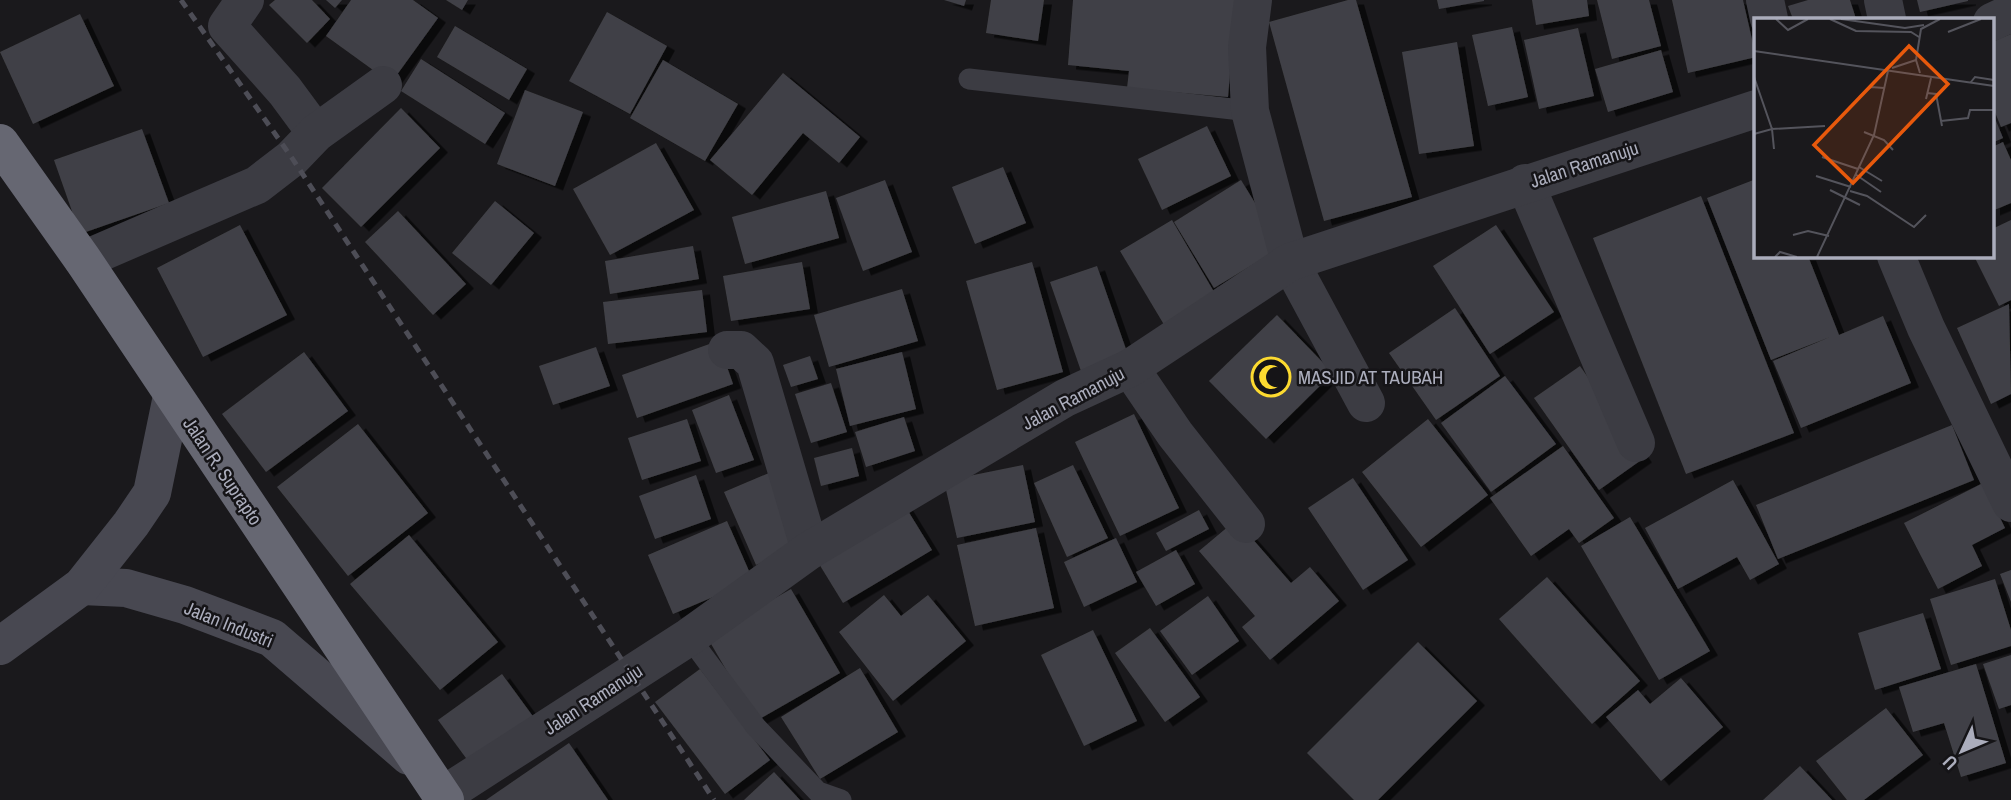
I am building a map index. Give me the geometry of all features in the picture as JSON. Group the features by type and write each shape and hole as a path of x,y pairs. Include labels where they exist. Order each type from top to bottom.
{"highway":[{"name":"Jalan R. Suprapto","path":"0,143 83,260 444,798"}],"street":[{"path":"245,0 227,26 285,91 316,133"},
{"path":"1253,0 1247,47 1250,111 1290,262 1366,403"},
{"path":"1765,0 1769,18"},
{"path":"1882,0 1887,18"},
{"path":"1994,21 2011,13"},
{"path":"83,260 257,185 292,158 316,133 383,85"},
{"name":"Jalan Ramanuju","path":"444,798 689,637 810,551 1065,398 1130,368 1290,262 1754,109"},
{"path":"1525,183 1636,443"},
{"path":"1896,257 1926,328 2011,503"},
{"path":"727,350 741,350 755,363 810,551"},
{"path":"1130,368 1175,434 1246,524"},
{"path":"0,646 82,586 152,493 172,396"},
{"name":"Jalan Industri","path":"82,586 126,588 185,605 272,638 418,763"}],"lane":[{"path":"969,79 1250,111"},
{"path":"689,637 756,727 818,792 841,800"}],"building":[{"path":"275,0 312,0 330,19 307,43 269,5"},
{"path":"326,0 342,0 335,8"},
{"path":"351,0 413,0 438,18 391,83 326,36"},
{"path":"446,0 468,0 462,10"},
{"path":"944,0 966,0 964,6"},
{"path":"991,0 1044,0 1038,41 986,33"},
{"path":"1073,0 1236,0 1228,97 1127,88 1129,71 1068,65"},
{"path":"1356,0 1412,197 1324,221 1269,22"},
{"path":"1437,0 1484,0 1484,1 1439,9"},
{"path":"1532,0 1587,0 1589,16 1536,25"},
{"path":"1597,0 1649,0 1661,46 1612,59"},
{"path":"1672,0 1743,0 1754,57 1688,73"},
{"path":"1808,0 1850,0 1856,18 1793,18 1788,6"},
{"path":"1917,0 1968,0 1968,1 1920,12"},
{"path":"607,12 667,46 630,114 569,81"},
{"path":"80,14 114,86 33,124 0,52"},
{"path":"455,26 527,69 509,100 437,57"},
{"path":"1512,27 1528,97 1488,106 1472,35"},
{"path":"1578,28 1594,96 1539,109 1524,40"},
{"path":"2011,34 2011,123 2001,127 1994,110 1994,41"},
{"path":"1457,42 1474,146 1419,154 1402,52"},
{"path":"1661,50 1673,92 1608,112 1595,69"},
{"path":"421,59 505,113 485,144 401,91"},
{"path":"663,60 738,104 705,161 630,118"},
{"path":"783,73 860,137 839,163 803,133 752,195 710,160"},
{"path":"525,90 583,112 555,186 497,164"},
{"path":"401,108 440,148 361,227 322,188"},
{"path":"1994,116 2003,138 1994,142"},
{"path":"1207,126 1231,176 1162,210 1138,159"},
{"path":"142,129 169,203 80,234 54,160"},
{"path":"2003,142 2011,160 2011,203 1994,210 1994,146"},
{"path":"656,143 694,210 610,255 573,189"},
{"path":"1003,167 1026,223 975,244 952,187"},
{"path":"885,180 912,252 863,271 836,198"},
{"path":"1241,180 1282,247 1214,288 1174,222"},
{"path":"1754,180 1754,257 1808,257 1839,335 1883,316 1911,383 1801,428 1773,361 1830,337 1771,360 1707,198"},
{"path":"826,191 839,238 745,264 732,217"},
{"path":"1701,196 1794,433 1686,474 1593,238"},
{"path":"495,201 534,233 491,285 452,253"},
{"path":"398,211 466,284 433,315 365,242"},
{"path":"1172,220 1217,297 1166,328 1120,251"},
{"path":"2011,220 2011,300 1999,306 1974,257 1994,257 1994,228"},
{"path":"240,225 287,315 203,357 157,268"},
{"path":"1496,225 1554,312 1490,354 1433,266"},
{"path":"693,246 699,279 610,294 605,261"},
{"path":"802,262 810,309 731,321 723,276"},
{"path":"1032,262 1063,372 997,390 966,281"},
{"path":"1097,266 1128,355 1081,371 1050,282"},
{"path":"902,289 918,341 829,367 814,315"},
{"path":"702,290 707,332 608,344 603,302"},
{"path":"2009,304 2011,394 1991,404 1957,328"},
{"path":"1455,308 1500,376 1436,420 1389,353"},
{"name":"MASJID AT TAUBAH","path":"1277,315 1333,373 1266,439 1209,381"},
{"path":"718,341 733,384 637,418 622,375"},
{"path":"596,347 610,386 553,405 539,366"},
{"path":"304,352 348,411 266,472 222,414"},
{"path":"902,352 916,409 850,426 836,369"},
{"path":"810,356 818,379 791,387 783,365"},
{"path":"1580,366 1644,458 1599,490 1534,398"},
{"path":"1505,376 1556,444 1491,492 1441,423"},
{"path":"831,383 847,432 811,443 795,394"},
{"path":"729,395 754,460 716,473 692,410"},
{"path":"1134,414 1179,508 1120,536 1075,442"},
{"path":"904,417 915,451 866,467 855,432"},
{"path":"687,419 701,461 642,480 628,438"},
{"path":"1428,419 1488,495 1421,547 1362,472"},
{"path":"358,424 428,513 348,576 277,487"},
{"path":"1952,425 1974,480 1778,559 1756,505"},
{"path":"1563,446 1614,518 1579,543 1569,529 1531,556 1490,498"},
{"path":"852,448 859,476 821,486 814,458"},
{"path":"1023,465 1035,522 957,538 944,481"},
{"path":"1073,465 1108,538 1067,557 1034,483"},
{"path":"769,473 801,545 756,565 724,492"},
{"path":"696,475 711,519 655,539 639,496"},
{"path":"1353,478 1408,560 1363,590 1308,508"},
{"path":"1733,480 1779,564 1750,580 1737,557 1678,589 1645,528"},
{"path":"1983,483 2005,528 1972,545 1982,566 1938,589 1904,523"},
{"path":"905,506 932,550 843,603 816,559"},
{"path":"1199,510 1209,529 1166,551 1156,533"},
{"path":"1630,517 1710,651 1659,680 1581,546"},
{"path":"1236,520 1291,583 1310,567 1339,601 1270,660 1242,627 1255,616 1199,551"},
{"path":"727,521 753,580 673,614 648,555"},
{"path":"1036,528 1054,608 975,626 957,545"},
{"path":"409,535 498,642 440,690 350,584"},
{"path":"1116,538 1137,582 1084,607 1064,562"},
{"path":"1176,550 1195,584 1156,606 1136,572"},
{"path":"2011,570 2011,602 2000,574"},
{"path":"1547,577 1640,681 1592,724 1499,619"},
{"path":"1995,579 2011,630 2011,646 1951,665 1930,599"},
{"path":"791,589 840,673 756,721 707,637"},
{"path":"884,595 901,616 928,595 966,641 893,701 839,632"},
{"path":"1208,596 1239,641 1192,675 1160,631"},
{"path":"1923,613 1941,669 1875,690 1858,633"},
{"path":"1150,628 1200,697 1165,722 1115,653"},
{"path":"1093,630 1137,721 1084,746 1041,655"},
{"path":"1418,642 1477,701 1378,800 1354,800 1307,753"},
{"path":"2011,655 2011,705 1999,709 1983,664"},
{"path":"1976,664 2006,763 1961,777 1944,723 1913,732 1899,687"},
{"path":"860,668 898,732 820,779 781,717"},
{"path":"700,669 770,760 725,794 655,702"},
{"path":"502,674 540,726 477,773 438,720"},
{"path":"1681,678 1723,727 1661,781 1606,717 1638,690 1650,704"},
{"path":"1886,708 1923,755 1864,800 1847,800 1816,761"},
{"path":"569,743 608,800 486,800"},
{"path":"1800,766 1832,800 1763,800"},
{"path":"774,772 800,800 744,800"}],"railway":[{"path":"181,0 292,158 714,800"}],"place":[{"name":"MASJID AT TAUBAH","path":"1271,377"}]}
